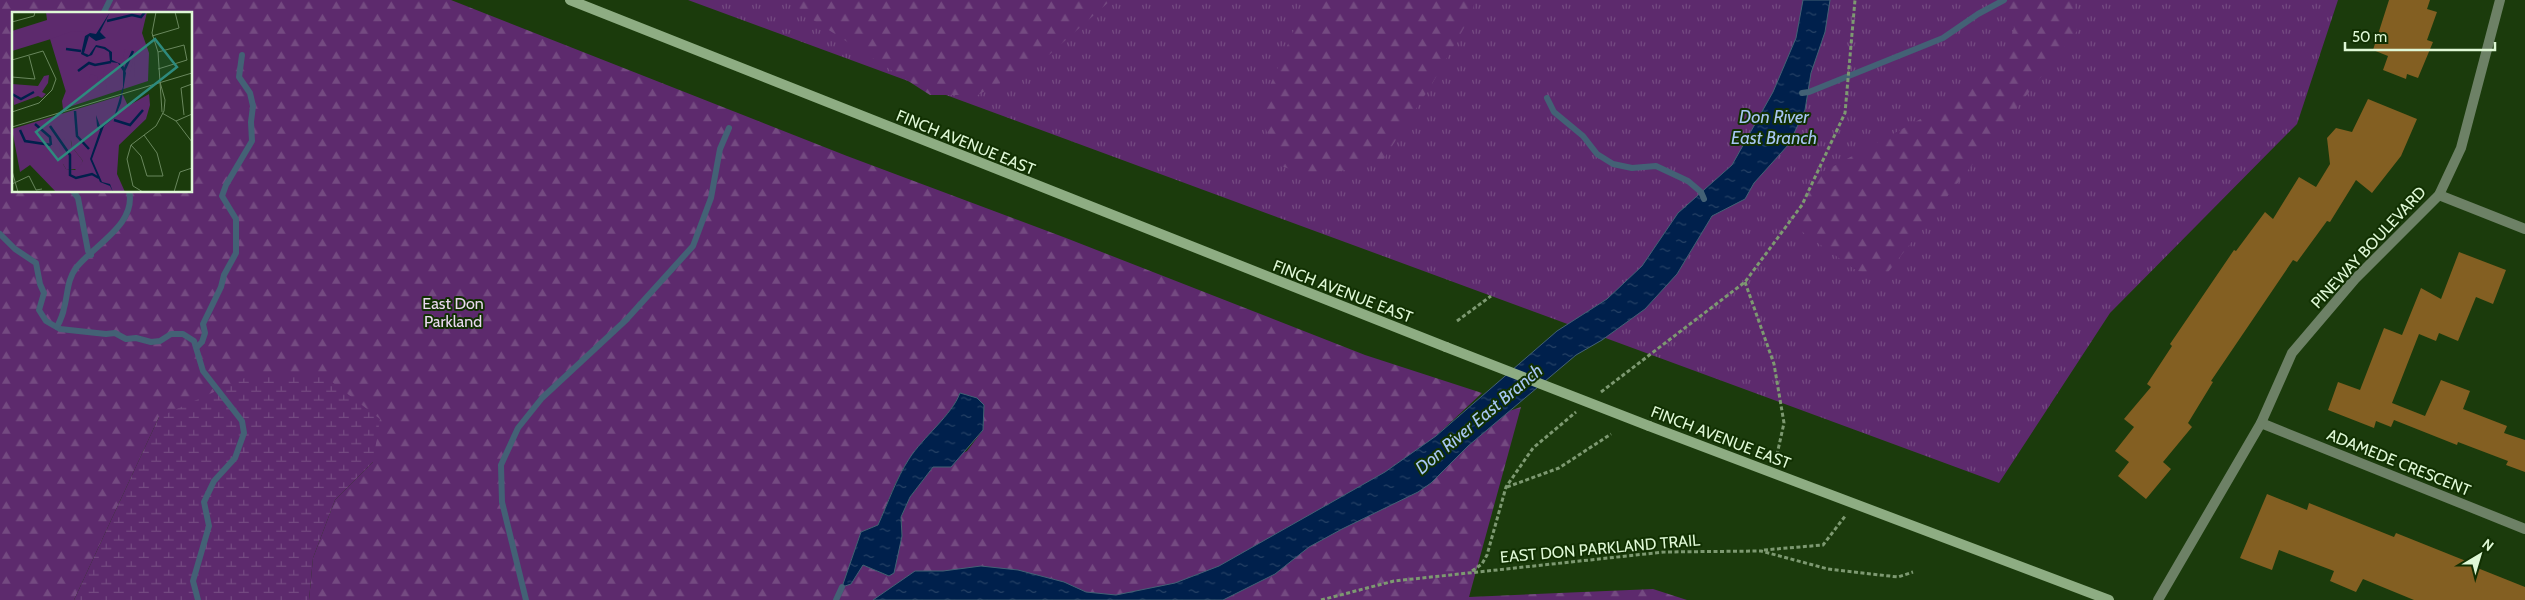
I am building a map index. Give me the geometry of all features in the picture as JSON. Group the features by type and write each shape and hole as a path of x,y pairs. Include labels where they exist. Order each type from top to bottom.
{"main road":[{"name":"FINCH AVENUE EAST","path":"570,0 1446,347 2109,600"}],"street":[{"name":"PINEWAY BOULEVARD","path":"2158,600 2262,423 2292,353 2354,278 2439,195 2461,148 2500,0"},
{"path":"2439,195 2525,229"},
{"name":"ADAMEDE CRESCENT","path":"2262,423 2525,528"}],"path":[{"path":"1621,376 1745,282 1802,205 1845,113 1856,0"},
{"path":"1745,282 1774,364 1784,423 1772,472"},
{"path":"1457,321 1490,296"},
{"path":"1506,488 1559,468 1611,434"},
{"name":"EAST DON PARKLAND TRAIL","path":"1472,571 1482,564 1487,555 1506,488 1532,448"},
{"name":"EAST DON PARKLAND TRAIL","path":"1321,600 1394,581 1472,571 1664,552 1761,551 1823,545 1854,503"},
{"name":"EAST DON PARKLAND TRAIL","path":"1761,551 1828,568 1898,577 1913,572"}],"green space":[{"name":"East Don Parkland","path":"0,0 451,0 847,156 1066,238 1365,355 1482,393 1437,435 1521,407 1469,597 1653,589 1687,600 309,600 313,558 335,500 373,462 159,417 74,600 0,600","holes":["960,393 984,405 983,430 967,451 933,467 910,497 901,517 902,536 889,576 863,565 842,587 861,532 878,525 905,465 945,417"]},
{"path":"688,0 2338,0 2297,124 2110,313 1999,483"},
{"path":"790,0 1111,0 1050,54 978,95 930,95 810,18"},
{"path":"1310,0 1474,0 1473,12 1432,84 1383,160 1318,177 1280,166 1259,111 1300,16"},
{"path":"1995,0 2074,0 2077,31 1885,276 1857,271 1790,223 1819,174 1963,96 2010,41 2014,27"},
{"path":"323,375 380,419 373,462 335,500 313,558 309,600 74,600 159,417 249,376"}],"water":[{"name":"Don River East Branch","path":"1803,0 1830,0 1825,32 1811,73 1805,110 1789,144 1754,183 1745,199 1712,216 1677,274 1645,309 1602,340 1576,355 1468,446 1431,483 1418,492 1309,547 1275,574 1223,600 873,600 915,571 943,571 981,566 1018,570 1064,582 1086,592 1116,595 1175,583 1219,566 1385,472 1436,436 1557,331 1607,299 1642,266 1678,213 1732,165 1773,92 1796,38"},
{"path":"960,393 977,398 984,405 983,430 951,467 933,467 910,497 901,517 902,536 894,573 889,576 863,565 851,584 842,587 861,532 878,525 904,467 922,442 951,410"}],"building":[{"path":"2389,0 2430,0 2427,9 2437,12 2427,40 2433,42 2418,78 2407,74 2406,79 2383,70 2388,56 2373,50"},
{"path":"2368,99 2417,119 2401,156 2372,193 2356,180 2330,222 2327,221 2297,262 2293,260 2211,381 2213,382 2188,423 2192,427 2163,462 2171,469 2146,499 2118,476 2129,462 2115,451 2134,427 2124,419 2151,387 2147,384 2172,346 2170,344 2234,250 2236,251 2265,212 2273,219 2299,177 2316,187 2330,164 2327,138 2336,128 2352,132"},
{"path":"2459,252 2506,270 2493,304 2476,297 2458,341 2439,333 2436,341 2419,334 2392,403 2425,416 2441,380 2470,391 2463,409 2507,426 2504,433 2525,440 2525,472 2506,465 2508,461 2458,442 2457,445 2394,420 2391,427 2376,421 2374,428 2328,410 2338,382 2360,390 2384,328 2402,335 2421,288 2441,299"},
{"path":"2267,494 2307,510 2309,503 2394,537 2396,533 2476,565 2475,567 2525,587 2525,600 2414,600 2363,579 2356,592 2330,581 2334,571 2279,550 2272,570 2240,558"}],"waterway":[{"path":"104,12 110,0"},
{"path":"1802,93 1809,92 1943,38 1978,14 2004,0"},
{"path":"197,347 202,342 205,333 203,324 221,287 224,275 236,253 236,219 222,196 226,185 252,141 251,122 253,106 250,93 239,77 242,55"},
{"path":"1547,98 1554,112 1583,136 1597,154 1613,164 1632,168 1656,166 1688,181 1701,192 1704,199"},
{"path":"526,600 502,502 501,465 518,428 542,398 626,320 693,246 711,198 720,149 729,128"},
{"path":"74,192 78,198 88,251 91,255"},
{"path":"57,327 63,313 69,282 73,273 84,259 112,233 127,214 130,203 129,192"},
{"path":"0,234 15,249 36,263 40,284 44,293 39,310 46,321 60,329 106,334 115,333 126,339 136,338 151,342 160,341 171,334 183,334 194,341 203,371 242,421 244,433 235,458 214,481 204,502 209,526 193,581 198,600"},
{"path":"836,600 842,587"}]}
